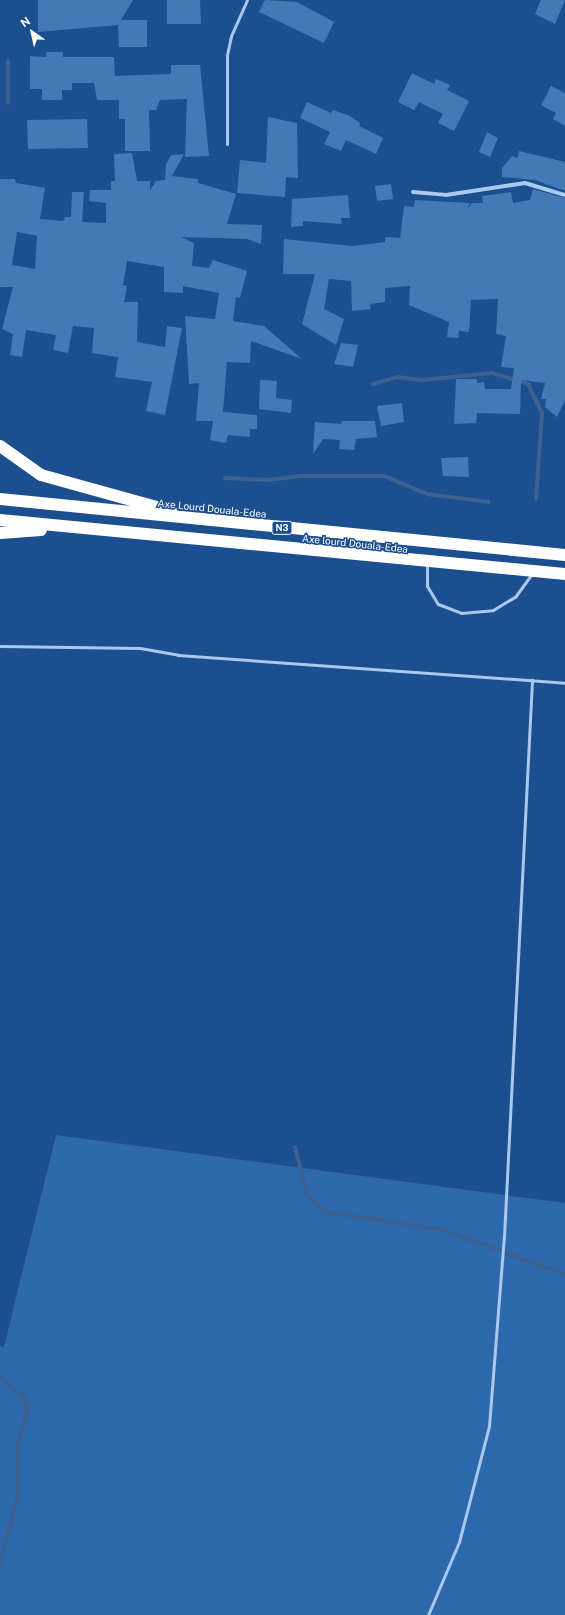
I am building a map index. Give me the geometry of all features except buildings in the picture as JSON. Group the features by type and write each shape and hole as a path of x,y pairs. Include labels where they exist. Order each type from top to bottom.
{"highway":[{"path":"0,446 41,475 213,521"},
{"name":"Axe Lourd Douala-Edea","path":"0,499 565,555"},
{"name":"Axe lourd Douala-Edea","path":"0,520 427,563 565,574"},
{"path":"0,533 76,528"}],"street":[{"path":"414,192 446,195 525,184 565,195"}],"lane":[{"path":"227,144 227,55 231,36 247,0"},
{"path":"427,563 427,586 438,604 461,613 493,610 515,597 534,571"},
{"path":"0,646 140,648 178,655 565,683"},
{"path":"428,1615 459,1542 489,1426 504,1237 532,680"}],"shaded area":[{"path":"56,1135 565,1203 565,1615 0,1615 0,1346 4,1347"}],"waterway":[{"path":"8,61 8,103"},
{"path":"373,384 397,377 423,380 492,373 528,384 542,413 536,498"},
{"path":"225,478 268,480 301,476 384,476 427,494 488,502"},
{"path":"295,1147 307,1194 325,1212 440,1229 565,1274"},
{"path":"0,1378 24,1397 27,1411 17,1449 17,1500 0,1563"}]}
